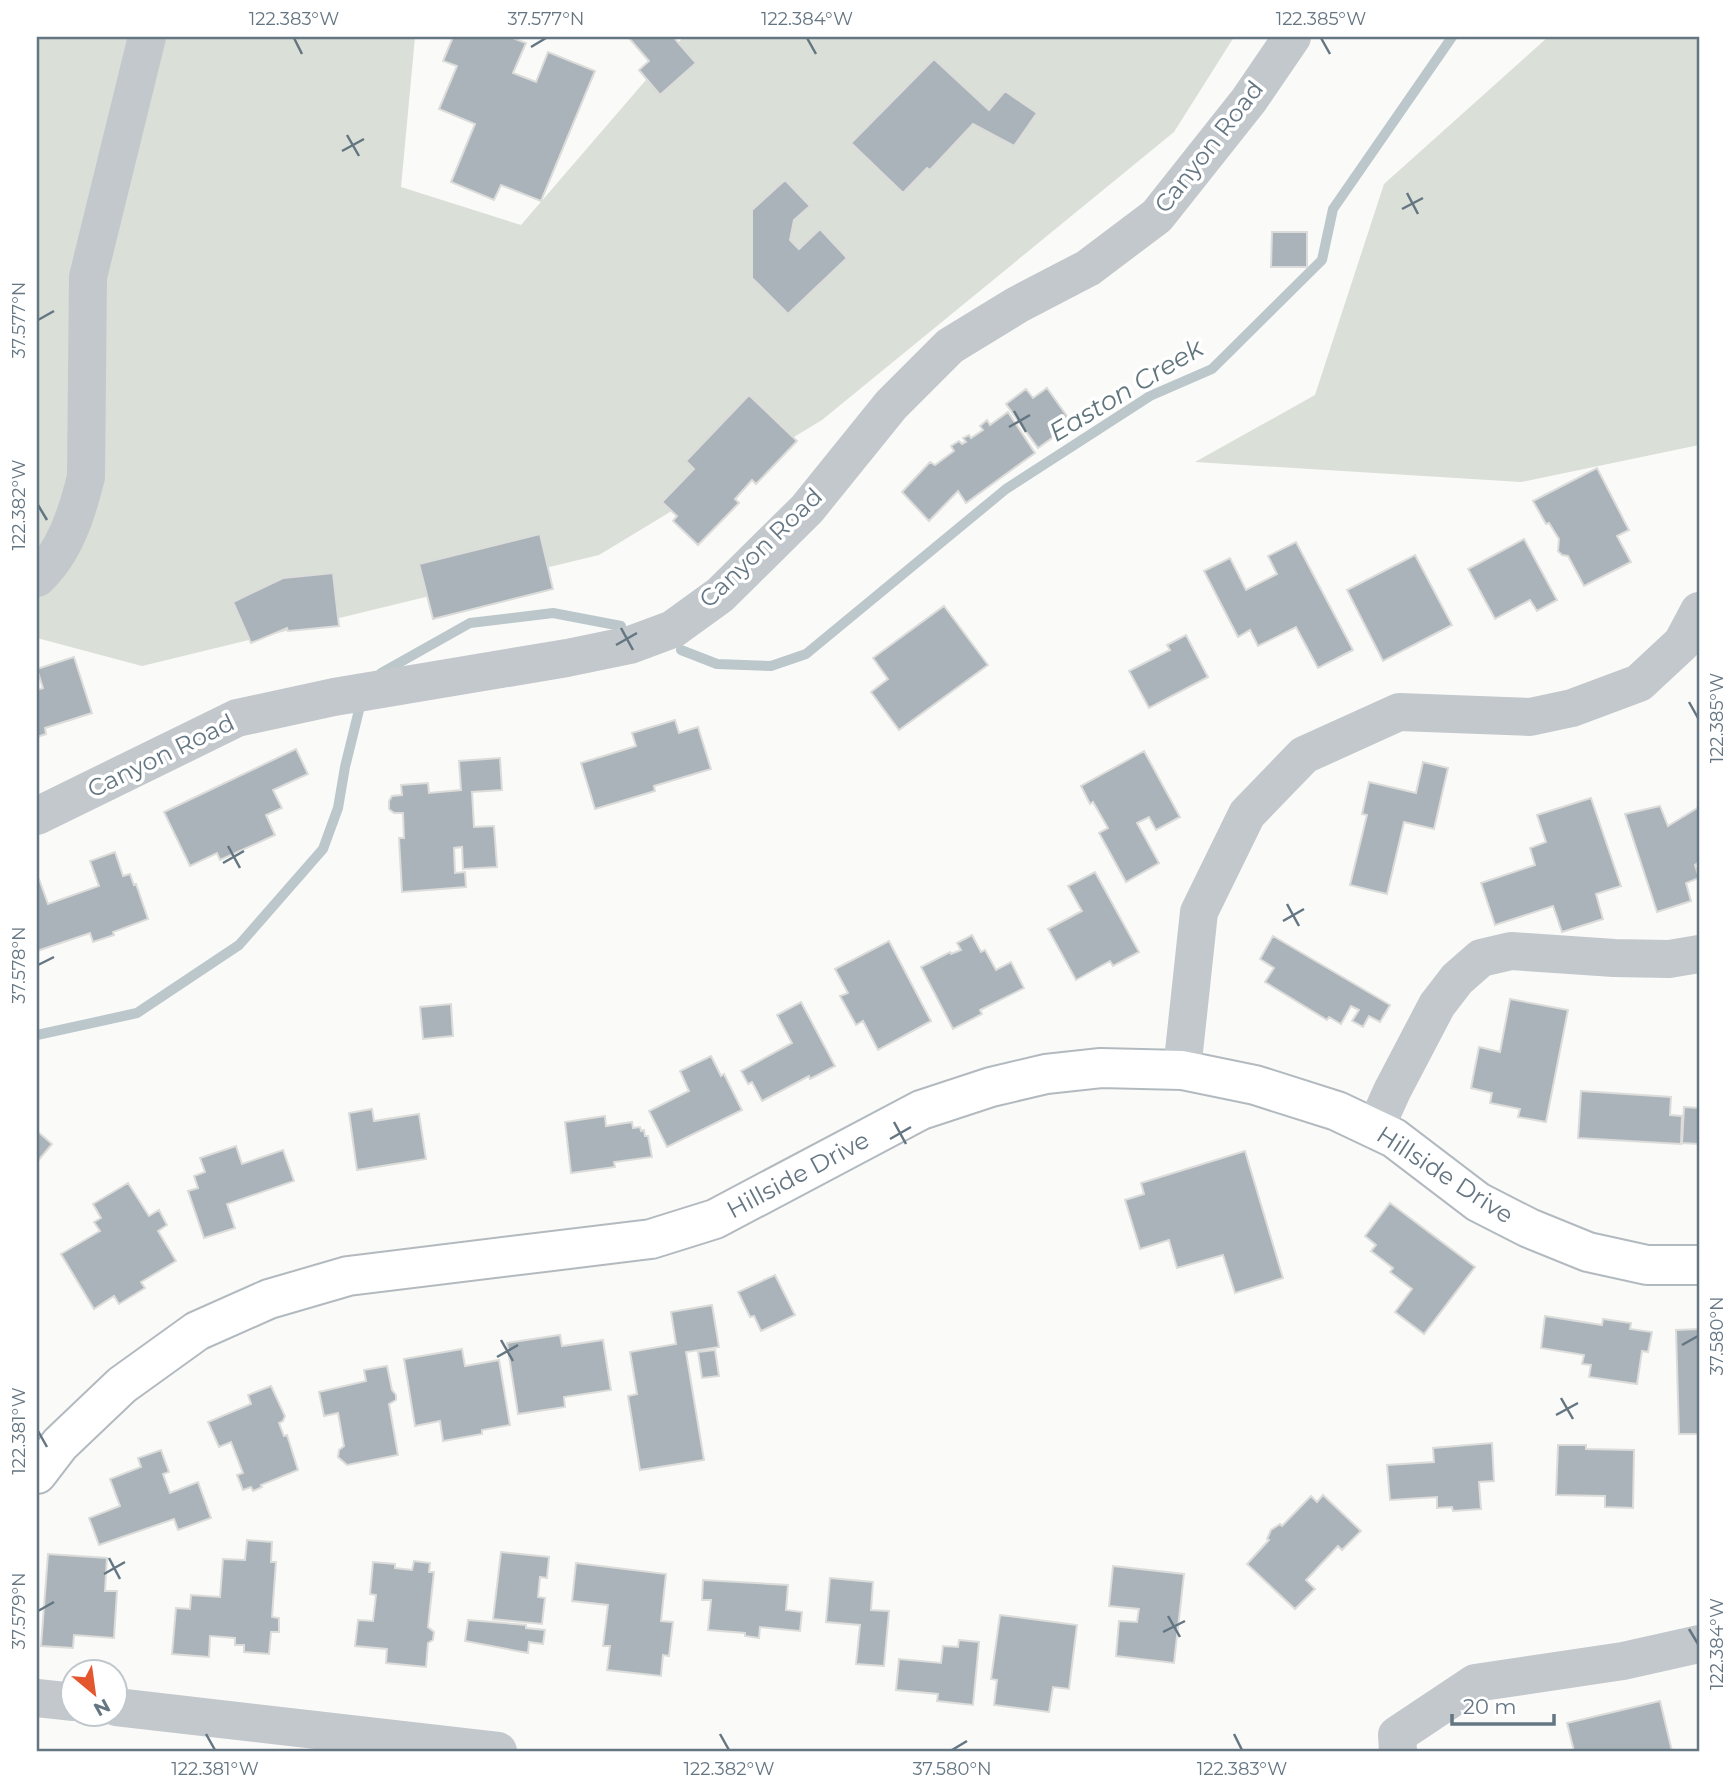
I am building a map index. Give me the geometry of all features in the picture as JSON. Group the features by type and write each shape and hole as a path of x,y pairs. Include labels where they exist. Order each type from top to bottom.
{"main road":[{"name":"Hillside Drive","path":"37,1474 61,1444 122,1385 197,1331 269,1299 348,1276 651,1239 715,1219 921,1110 1046,1073 1101,1068 1182,1070 1255,1085 1337,1111 1394,1138 1478,1202 1529,1228 1588,1252 1647,1265 1699,1265"}],"street":[{"path":"37,578 66,538 86,477 88,277 147,37"},
{"name":"Canyon Road","path":"37,816 237,719 334,697 630,645 673,629 720,595 807,509 891,405 950,346 1017,305 1088,268 1157,216 1249,100 1292,37"},
{"path":"1182,1070 1199,912 1247,814 1304,755 1399,712 1530,717 1594,700 1639,683 1682,643 1699,611"},
{"path":"1375,1129 1437,1006 1457,979 1481,958 1511,951 1669,959 1699,954"},
{"path":"1398,1751 1398,1735 1475,1683 1623,1661 1699,1644"},
{"path":"37,1698 60,1700"},
{"path":"130,1709 498,1751"}],"shaded area":[{"path":"37,37 415,37 401,187 521,225 683,37 1234,37 1174,132 822,420 599,555 142,666 37,638"},
{"path":"1548,37 1699,37 1699,445 1521,482 1195,462 1315,395 1384,184"}],"building":[{"path":"453,37 510,37 526,43 513,73 536,82 548,52 595,71 541,201 501,185 494,200 451,182 475,124 439,109 457,66 443,61"},
{"path":"628,37 677,37 675,39 696,63 660,95 639,70 649,61"},
{"path":"934,59 989,110 1005,91 1037,113 1014,146 973,124 930,170 927,168 903,193 851,143"},
{"path":"785,180 810,206 794,220 790,240 799,249 820,229 847,258 788,314 752,278 752,210"},
{"path":"1272,232 1307,232 1307,267 1271,267"},
{"path":"1047,388 1069,419 1055,429 1059,433 1038,448 1006,404 1026,389 1033,398"},
{"path":"749,395 797,441 756,484 752,480 735,499 739,503 698,545 673,521 677,516 662,502 694,469 686,461"},
{"path":"1008,412 1035,453 966,503 958,491 929,521 902,492 930,462 935,465 954,451 951,446 959,441 962,444 966,442 963,438 969,435 971,438 983,430 980,426 987,420 990,425"},
{"path":"1597,468 1629,530 1617,536 1631,562 1584,586 1568,556 1558,551 1559,539 1549,523 1546,524 1533,501"},
{"path":"540,534 553,589 433,619 419,564"},
{"path":"1524,539 1557,600 1537,611 1530,600 1495,619 1468,569"},
{"path":"1296,542 1353,650 1318,668 1296,627 1258,646 1250,630 1238,637 1204,571 1230,558 1246,590 1277,574 1268,556"},
{"path":"1415,555 1452,625 1383,661 1347,590"},
{"path":"333,573 339,626 288,631 287,628 251,643 233,602 283,578"},
{"path":"944,606 988,665 899,730 871,692 888,679 873,658"},
{"path":"1186,635 1208,677 1149,708 1129,671 1170,650 1167,645"},
{"path":"74,657 92,713 45,728 46,734 37,737 37,690 43,688 37,669"},
{"path":"675,720 679,733 698,727 711,769 654,786 655,791 595,809 581,763 636,746 632,733"},
{"path":"296,749 308,774 273,790 282,808 266,815 275,835 220,860 217,853 190,866 164,812"},
{"path":"1144,751 1180,817 1156,830 1149,817 1137,823 1159,863 1126,882 1099,833 1108,828 1093,802 1090,804 1081,786"},
{"path":"500,758 502,790 472,792 474,827 494,826 497,867 463,869 462,847 454,848 455,873 465,872 466,887 402,892 399,838 404,838 403,813 394,813 389,809 392,796 402,795 401,785 428,783 429,793 461,790 459,761"},
{"path":"1423,762 1448,768 1434,829 1404,822 1387,894 1350,885 1367,815 1362,814 1369,782 1416,793"},
{"path":"1591,798 1621,886 1596,894 1603,919 1562,932 1553,906 1495,925 1481,883 1535,865 1530,848 1546,842 1537,815"},
{"path":"1660,806 1668,826 1699,807 1699,862 1695,865 1699,878 1686,883 1691,901 1657,912 1625,814"},
{"path":"115,852 123,876 130,874 134,885 136,884 148,919 93,942 90,933 37,951 37,879 48,904 99,886 90,861"},
{"path":"1095,872 1139,952 1113,966 1110,961 1076,980 1048,929 1082,911 1068,886"},
{"path":"972,935 981,952 985,950 996,970 1011,962 1024,988 980,1010 982,1014 953,1029 921,967 950,952 951,954 961,950 957,943"},
{"path":"1273,936 1390,1005 1380,1022 1369,1016 1363,1027 1352,1021 1359,1010 1351,1006 1341,1024 1329,1017 1327,1020 1265,982 1274,968 1260,959"},
{"path":"889,941 931,1021 878,1050 863,1021 856,1025 840,996 848,993 835,969"},
{"path":"1510,999 1568,1010 1546,1122 1518,1117 1520,1109 1490,1103 1492,1093 1471,1088 1479,1047 1500,1052"},
{"path":"801,1002 835,1066 810,1079 809,1076 762,1101 752,1082 748,1084 741,1071 792,1043 777,1015"},
{"path":"451,1004 453,1036 423,1039 420,1007"},
{"path":"711,1056 721,1076 724,1074 742,1110 667,1147 649,1111 689,1091 680,1071"},
{"path":"1581,1091 1671,1097 1670,1115 1682,1116 1681,1144 1578,1138"},
{"path":"1684,1107 1699,1108 1699,1144 1682,1143"},
{"path":"372,1109 374,1121 419,1114 426,1159 357,1170 349,1113"},
{"path":"605,1116 606,1126 632,1122 633,1128 640,1127 641,1131 644,1130 645,1136 648,1136 652,1157 614,1162 615,1167 571,1173 565,1122"},
{"path":"37,1131 52,1144 37,1162"},
{"path":"236,1146 242,1164 283,1150 294,1181 227,1204 235,1228 204,1238 188,1191 198,1188 194,1176 205,1172 200,1158"},
{"path":"1245,1151 1283,1278 1235,1293 1223,1255 1177,1268 1169,1240 1140,1249 1125,1200 1144,1194 1141,1183"},
{"path":"128,1183 149,1216 159,1210 167,1225 158,1231 176,1261 141,1282 145,1288 119,1304 114,1296 94,1309 61,1254 100,1231 94,1222 101,1218 93,1204"},
{"path":"1390,1203 1475,1267 1424,1334 1395,1312 1412,1289 1390,1272 1393,1268 1371,1251 1376,1245 1365,1236"},
{"path":"775,1275 795,1315 761,1331 754,1316 750,1317 738,1292"},
{"path":"712,1305 719,1347 686,1352 704,1460 640,1470 628,1396 637,1394 630,1352 676,1344 671,1312"},
{"path":"1545,1316 1602,1325 1603,1319 1631,1323 1630,1329 1652,1332 1648,1352 1642,1351 1637,1384 1589,1377 1591,1365 1582,1364 1584,1355 1541,1348"},
{"path":"1699,1329 1699,1434 1679,1434 1676,1330"},
{"path":"560,1335 562,1346 603,1340 611,1390 564,1397 565,1407 518,1414 507,1343"},
{"path":"462,1349 465,1366 499,1360 510,1425 482,1430 482,1434 443,1441 440,1421 415,1426 404,1359"},
{"path":"715,1350 719,1376 702,1378 698,1352"},
{"path":"387,1366 392,1390 396,1395 396,1400 389,1404 398,1455 347,1465 338,1457 339,1450 344,1446 338,1413 324,1416 319,1392 366,1381 364,1370"},
{"path":"271,1386 285,1416 279,1423 284,1436 287,1435 298,1470 253,1491 251,1487 243,1490 237,1475 243,1473 231,1442 219,1447 208,1422 251,1404 248,1395"},
{"path":"1492,1443 1494,1481 1479,1482 1481,1509 1453,1511 1452,1507 1437,1508 1437,1497 1390,1500 1387,1465 1434,1462 1433,1448"},
{"path":"1558,1445 1586,1445 1586,1449 1634,1450 1633,1508 1605,1507 1605,1496 1556,1495"},
{"path":"161,1450 169,1472 163,1474 170,1493 198,1482 211,1518 178,1530 174,1519 99,1545 89,1518 120,1506 110,1479 141,1467 138,1458"},
{"path":"1323,1495 1361,1531 1342,1550 1338,1546 1306,1580 1315,1589 1295,1609 1247,1564 1269,1540 1267,1539 1271,1530 1280,1524 1282,1526 1311,1496 1317,1502"},
{"path":"247,1540 272,1542 271,1562 276,1562 272,1617 279,1618 279,1632 271,1632 269,1654 244,1652 244,1645 235,1645 235,1638 210,1636 209,1657 172,1654 176,1608 190,1609 191,1595 220,1597 223,1559 245,1560"},
{"path":"501,1552 549,1557 547,1578 540,1577 538,1597 545,1598 542,1624 493,1619"},
{"path":"48,1554 107,1558 105,1591 117,1591 114,1638 74,1635 73,1648 41,1646"},
{"path":"414,1561 430,1563 429,1572 434,1572 428,1627 434,1632 433,1640 428,1643 426,1667 386,1663 387,1649 355,1646 358,1620 373,1621 376,1595 370,1594 373,1562 395,1564 395,1568 412,1570"},
{"path":"576,1563 666,1574 661,1621 673,1622 669,1656 663,1655 661,1676 607,1670 610,1646 603,1646 608,1605 572,1601"},
{"path":"1113,1566 1184,1574 1174,1663 1116,1656 1119,1621 1137,1622 1139,1609 1109,1606"},
{"path":"830,1578 873,1582 871,1610 889,1611 884,1666 856,1664 860,1625 826,1622"},
{"path":"703,1580 788,1585 786,1610 802,1612 800,1631 760,1627 759,1638 745,1636 745,1633 708,1630 711,1600 702,1600"},
{"path":"1000,1615 1077,1625 1069,1689 1053,1687 1049,1712 994,1705 997,1680 991,1679"},
{"path":"468,1620 526,1625 526,1628 545,1630 543,1644 529,1642 528,1653 465,1641"},
{"path":"959,1640 979,1642 973,1705 937,1701 938,1694 896,1690 899,1659 941,1663 943,1646 958,1647"},
{"path":"1660,1701 1672,1751 1574,1751 1567,1723"}],"waterway":[{"name":"Easton Creek","path":"681,650 717,664 771,666 806,654 1006,489 1150,396 1212,369 1322,260 1333,209 1452,37"},
{"name":"Easton Creek","path":"381,673 470,623 553,613 621,626"},
{"name":"Easton Creek","path":"37,1035 137,1013 239,945 323,849 338,808 360,706"}]}
